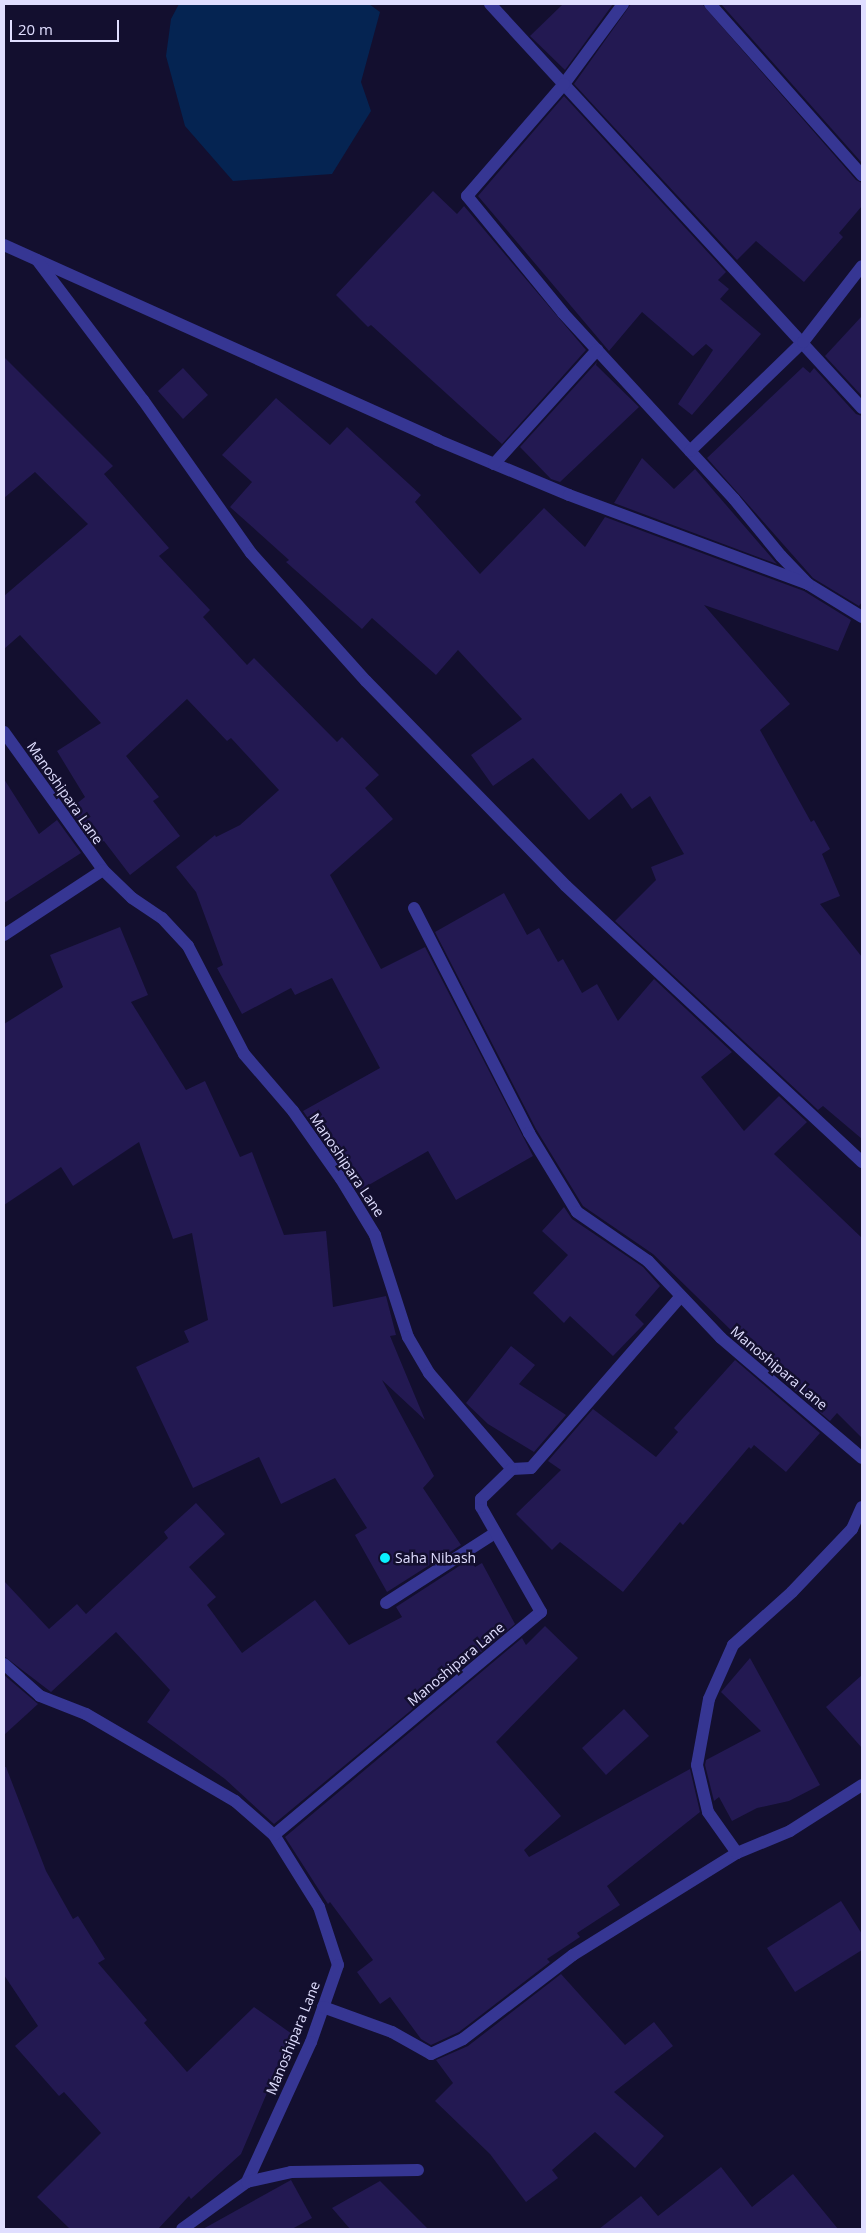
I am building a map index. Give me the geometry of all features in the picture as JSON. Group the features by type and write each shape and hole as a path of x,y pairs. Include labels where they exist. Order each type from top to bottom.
{"street":[{"path":"490,4 862,408"},
{"path":"623,4 564,84 467,196 597,350 808,584"},
{"path":"710,4 862,175"},
{"path":"4,245 494,464 808,584 862,616"},
{"path":"36,260 143,400 251,553 366,681 566,886 862,1162"},
{"path":"690,451 803,342 862,266"},
{"path":"494,464 597,350"},
{"name":"Manoshipara Lane","path":"4,732 102,870 132,898 162,918 188,946 244,1054 293,1112 341,1179 375,1235 408,1337 429,1373 512,1469"},
{"path":"4,935 102,870"},
{"name":"Manoshipara Lane","path":"414,908 529,1133 578,1212 648,1261 721,1338 862,1458"},
{"path":"386,1604 495,1533 481,1507 481,1500 512,1469 531,1468 681,1296"},
{"path":"737,1853 708,1812 697,1765 709,1699 733,1645 792,1592 852,1529 862,1507"},
{"name":"Manoshipara Lane","path":"274,1835 542,1612 495,1533"},
{"name":"Manoshipara Lane","path":"4,1664 40,1696 86,1714 235,1801 274,1835 320,1907 338,1965 311,2042 247,2182 182,2229"},
{"path":"323,2006 392,2032 431,2054 463,2040 573,1955 737,1853 790,1831 862,1785"},
{"path":"247,2182 291,2172 418,2170"}],"water":[{"path":"179,4 369,4 380,12 361,82 371,111 332,174 233,181 185,126 166,56 171,19"}],"building":[{"path":"563,4 613,4 565,70 530,36"},
{"path":"631,4 702,4 856,180 862,183 862,206 839,233 843,237 804,282 756,241 737,260 574,84"},
{"path":"721,4 862,4 862,163"},
{"path":"564,96 726,272 718,280 729,289 720,299 761,334 692,415 678,404 713,350 706,344 693,356 642,312 609,351 478,196"},
{"path":"433,191 457,214 464,206 586,350 502,444 371,325 368,327 336,295"},
{"path":"862,316 862,396 825,356"},
{"path":"4,357 113,466 104,474 169,548 159,556 210,610 203,617 247,665 254,658 337,742 342,737 379,775 365,788 393,819 330,875 381,969 425,947 533,1156 456,1200 428,1151 360,1190 329,1137 324,1141 303,1111 380,1068 332,978 295,995 291,988 242,1014 217,968 223,965 196,892 176,867 215,835 216,837 240,825 279,790 231,738 227,741 187,699 126,756 159,797 153,801 180,836 130,875 104,841 95,844 70,809 85,797 57,751 101,723 20,635 4,649 4,596 88,524 35,472 4,498"},
{"path":"597,362 596,365 639,407 560,482 551,479 520,447"},
{"path":"803,367 810,373 814,368 856,414 862,416 862,602 859,606 813,578 707,458"},
{"path":"183,368 208,395 183,419 158,391"},
{"path":"276,398 330,445 347,427 421,495 415,502 480,574 544,508 585,547 605,517 804,591 851,620 838,651 704,605 790,704 760,730 811,822 814,820 830,849 822,854 840,896 820,904 862,957 862,1139 823,1106 818,1110 615,921 656,880 651,867 684,854 650,796 632,809 621,793 589,820 533,758 493,786 471,755 522,719 458,650 436,675 372,618 362,629 286,562 289,560 230,507 252,482 222,455"},
{"path":"642,458 674,489 695,469 777,564 614,503"},
{"path":"4,779 39,834 57,820 81,853 4,903"},
{"path":"504,893 527,935 539,928 558,962 563,959 582,993 597,984 618,1021 654,979 732,1052 701,1077 744,1131 779,1096 807,1122 774,1154 862,1238 862,1438 837,1413 830,1421 745,1348 735,1334 653,1254 583,1206 536,1129 435,932"},
{"path":"120,927 148,995 131,1002 186,1090 205,1081 240,1157 252,1152 284,1235 326,1231 333,1307 386,1296 396,1335 390,1336 425,1420 382,1380 434,1476 423,1488 461,1545 387,1592 355,1535 367,1528 335,1478 281,1504 259,1457 193,1488 136,1367 189,1342 184,1331 208,1320 192,1233 173,1239 139,1142 73,1186 61,1167 4,1205 4,1024 63,987 50,955"},
{"path":"564,1207 572,1219 643,1267 660,1286 635,1315 644,1324 613,1356 570,1316 564,1323 533,1293 568,1255 542,1231"},
{"path":"511,1346 535,1365 519,1384 566,1415 534,1452 488,1424 466,1403"},
{"path":"735,1360 820,1433 786,1472 754,1445 751,1449 749,1447 683,1525 680,1522 623,1592 560,1542 552,1550 516,1514 561,1470 548,1461 593,1409 656,1457 678,1432 674,1428"},
{"path":"196,1503 225,1534 189,1567 216,1597 207,1605 242,1653 315,1600 349,1645 402,1617 396,1607 470,1559 475,1567 482,1563 515,1624 274,1824 225,1779 147,1722 170,1690 116,1632 51,1692 4,1656 4,1581 49,1629 77,1604 86,1614 168,1538 164,1532"},
{"path":"545,1626 578,1658 496,1742 561,1816 524,1850 529,1857 690,1769 700,1812 607,1886 620,1905 577,1933 580,1937 547,1959 550,1962 459,2032 431,2045 421,2039 390,1997 380,2004 357,1972 373,1960 330,1902 328,1904 285,1837 522,1638 526,1645"},
{"path":"750,1658 820,1785 789,1801 757,1808 732,1821 719,1797 714,1801 705,1765 706,1760 761,1731 721,1692"},
{"path":"4,1675 38,1704 4,1735"},
{"path":"862,1675 862,1748 826,1707"},
{"path":"624,1709 649,1736 606,1775 582,1748"},
{"path":"4,1767 6,1767 46,1871 73,1919 78,1916 105,1959 98,1963 147,2020 144,2023 187,2072 254,2007 292,2034 241,2154 191,2199 189,2196 158,2229 70,2229 37,2197 101,2133 64,2092 59,2096 15,2046 38,2026 4,1975"},
{"path":"841,1901 862,1934 862,1950 795,1992 767,1948"},
{"path":"561,1974 625,2045 654,2022 673,2046 614,2092 664,2136 635,2168 595,2132 552,2170 558,2178 526,2202 490,2154 435,2101 453,2083 436,2060 468,2046"},
{"path":"721,2167 752,2207 793,2174 838,2229 599,2229 641,2196 658,2216"},
{"path":"291,2180 312,2218 292,2229 203,2229"},
{"path":"380,2181 428,2229 350,2229 332,2208"}],"place":[{"name":"Saha Nibash","path":"385,1558"}]}
